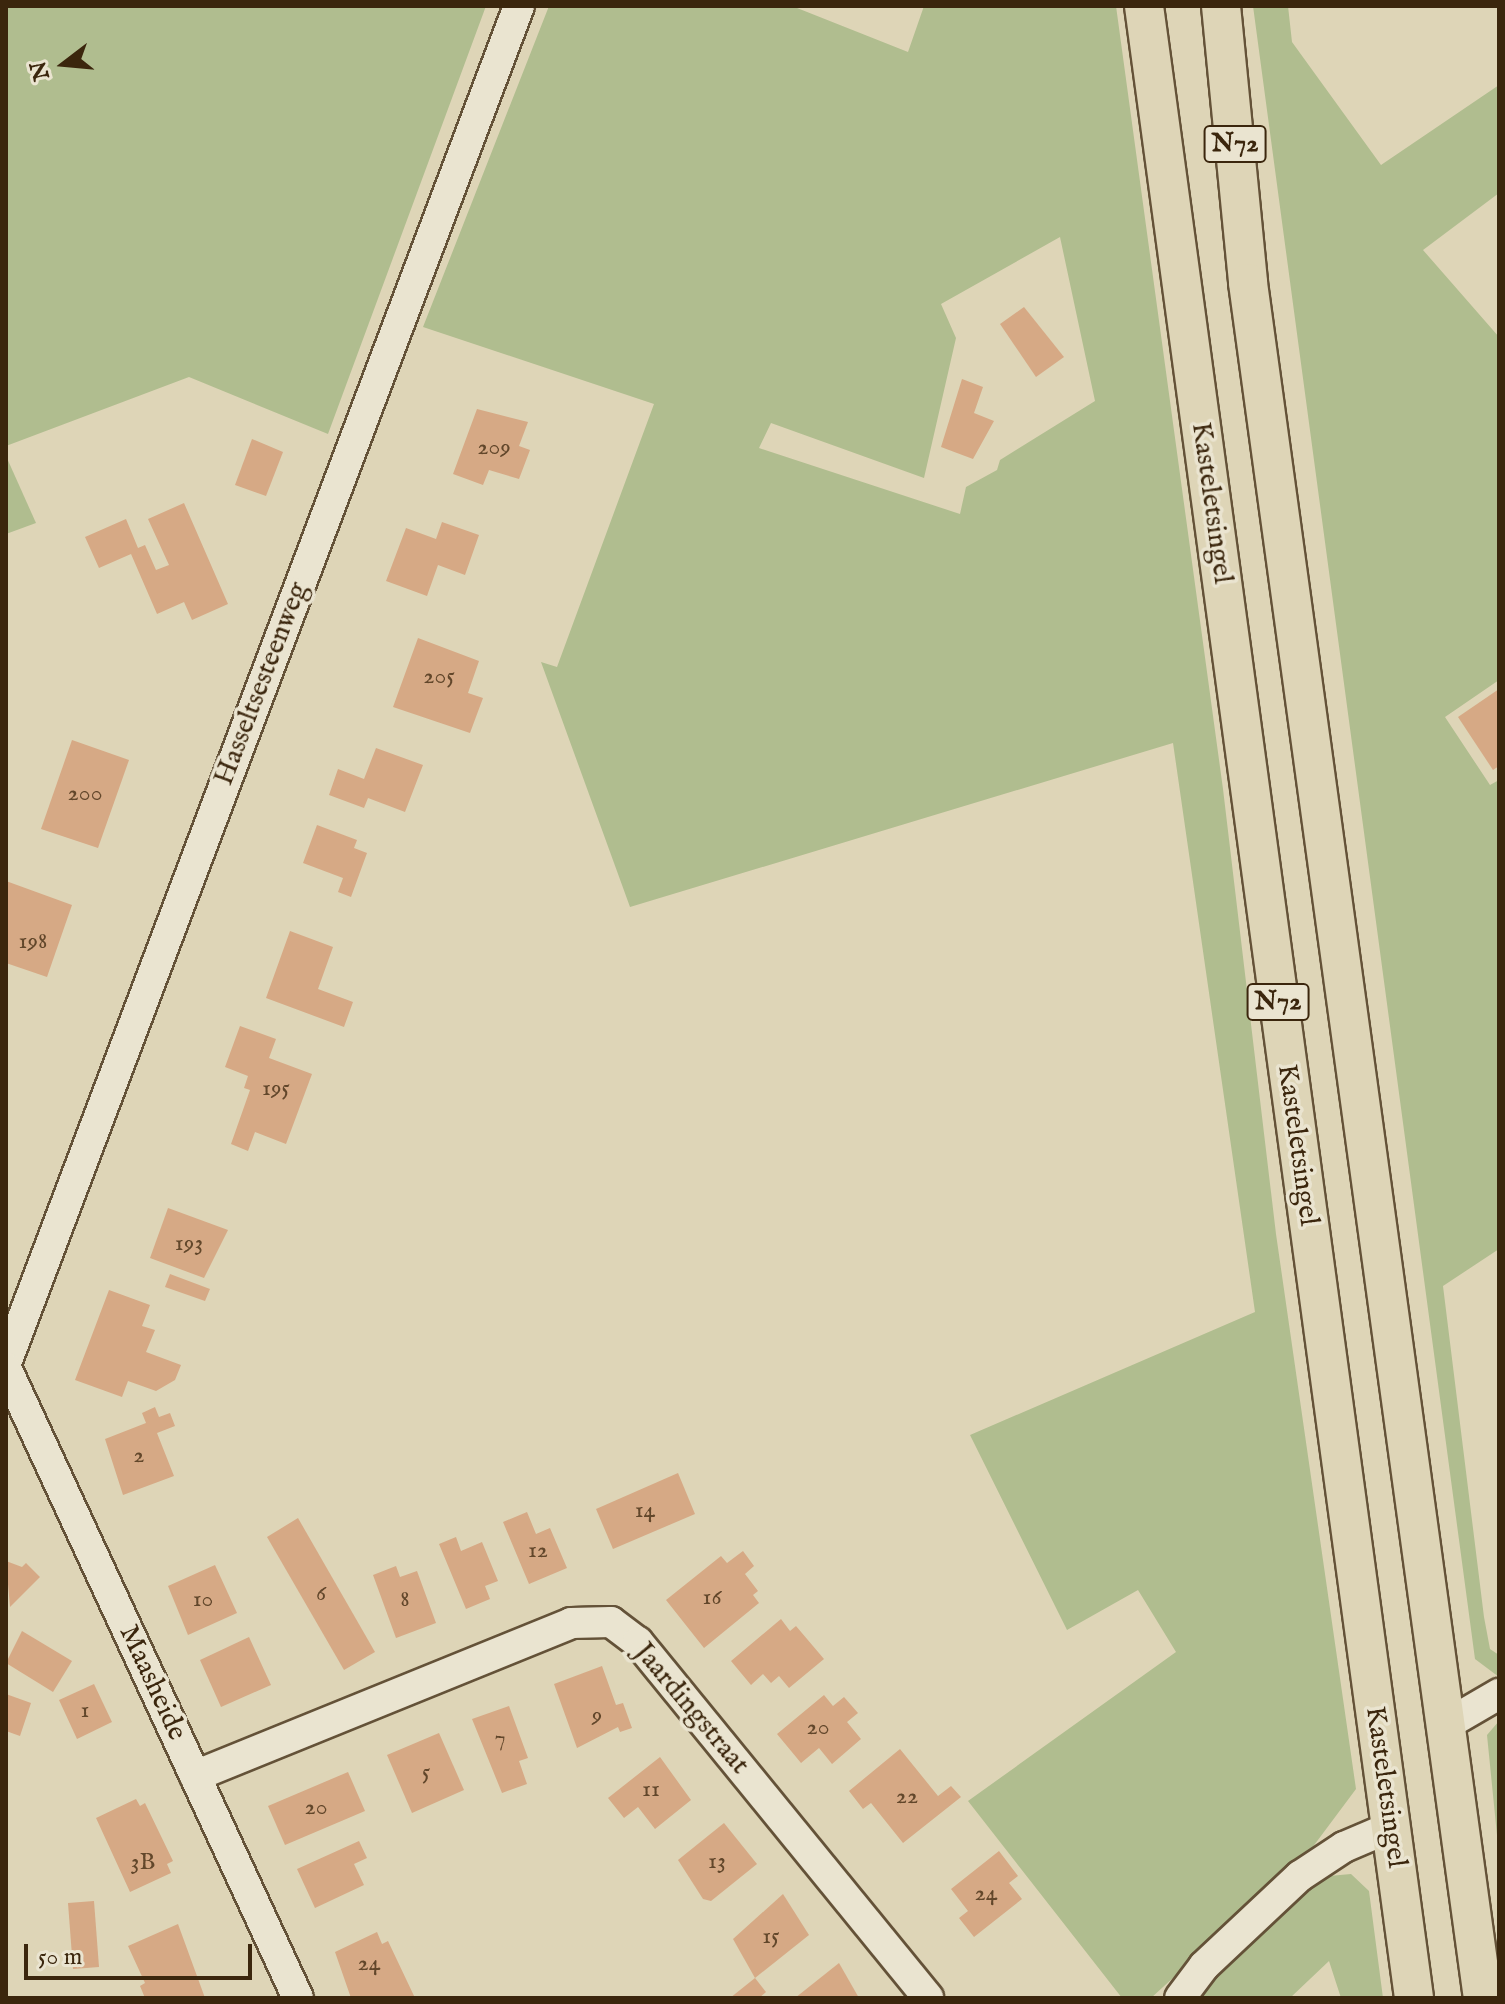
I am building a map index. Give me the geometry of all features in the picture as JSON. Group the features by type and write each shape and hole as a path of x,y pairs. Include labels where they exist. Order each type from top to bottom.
{"main road":[{"name":"Kasteletsingel","path":"1144,6 1414,1998"},
{"name":"N72","path":"1221,6 1248,283 1483,1998"}],"street":[{"name":"Hasseltsesteenweg","path":"6,1365 519,6"},
{"name":"Maasheide","path":"6,1365 298,1998"},
{"name":"Jaardingstraat","path":"195,1776 571,1623 611,1622 638,1642 928,1998"},
{"path":"1444,1726 1499,1694"},
{"path":"1180,1998 1204,1966 1300,1876 1344,1847 1391,1827"}],"green space":[{"path":"6,6 486,6 328,434 189,377 6,446"},
{"path":"549,6 792,6 908,52 924,6 1116,6 1223,789 1276,1234 1356,1789 1306,1856 1151,1998 1122,1998 968,1801 1176,1652 1138,1590 1067,1630 970,1435 1255,1312 1173,743 630,907 541,662 557,667 654,404 423,327","holes":["1060,237 1095,401 1000,460 997,470 966,487 960,514 759,448 771,423 924,478 956,338 941,304"]},
{"path":"1253,6 1288,6 1292,42 1381,165 1499,85 1499,193 1423,250 1499,337 1499,680 1445,717 1490,785 1499,780 1499,1249 1443,1286 1484,1617 1490,1649 1499,1655 1499,1677 1475,1659"},
{"path":"6,456 36,523 6,534"},
{"path":"1499,1721 1499,1855 1487,1735"},
{"path":"1351,1874 1369,1891 1383,1998 1341,1998 1329,1961 1290,1998 1196,1998 1310,1889 1329,1876"}],"building":[{"path":"1024,307 1064,357 1036,377 1000,324"},
{"path":"962,379 983,387 974,413 994,421 973,459 941,447"},
{"path":"477,409 528,422 519,446 530,450 519,479 489,470 483,485 453,474"},
{"path":"252,439 283,452 266,496 235,485"},
{"path":"184,503 228,604 192,620 184,602 157,614 131,554 99,568 85,537 126,519 138,548 145,545 156,570 169,565 148,519"},
{"path":"442,522 479,535 465,575 438,565 427,596 386,581 406,528 436,539"},
{"path":"418,638 479,661 468,693 483,698 470,733 393,707"},
{"path":"1499,689 1499,766 1493,770 1458,717"},
{"path":"72,740 129,760 98,848 41,829"},
{"path":"376,748 423,765 405,812 368,798 364,808 329,795 338,769 364,779"},
{"path":"317,825 357,840 354,848 367,853 351,897 338,892 343,878 303,863"},
{"path":"6,881 72,905 47,977 6,963"},
{"path":"290,931 333,947 318,989 353,1002 344,1027 266,998"},
{"path":"240,1026 276,1039 269,1058 312,1074 286,1144 255,1132 248,1151 231,1144 250,1090 244,1088 248,1076 225,1067"},
{"path":"168,1208 228,1230 204,1278 150,1258"},
{"path":"170,1274 210,1289 205,1301 165,1287"},
{"path":"109,1290 150,1305 142,1326 155,1330 146,1352 181,1365 175,1380 156,1391 128,1381 122,1397 75,1380"},
{"path":"155,1407 159,1417 170,1413 175,1426 157,1433 174,1476 123,1495 105,1439 146,1423 142,1413"},
{"path":"678,1473 695,1514 613,1549 596,1509"},
{"path":"527,1512 536,1534 550,1528 567,1568 529,1584 503,1522"},
{"path":"298,1518 375,1652 344,1670 267,1537"},
{"path":"456,1537 461,1551 482,1542 498,1581 485,1586 490,1599 466,1609 439,1544"},
{"path":"743,1551 754,1566 745,1574 758,1591 753,1595 759,1603 704,1648 666,1600 721,1556 727,1563"},
{"path":"6,1561 22,1567 26,1563 40,1577 10,1607"},
{"path":"215,1565 237,1613 188,1635 168,1586"},
{"path":"396,1566 400,1577 417,1571 436,1623 396,1638 373,1575"},
{"path":"781,1619 790,1631 796,1626 824,1659 789,1688 779,1676 771,1683 763,1674 751,1685 731,1661"},
{"path":"22,1631 72,1661 53,1692 6,1663"},
{"path":"249,1637 271,1685 221,1707 200,1660"},
{"path":"602,1666 616,1705 623,1703 632,1728 620,1732 618,1727 577,1748 554,1684"},
{"path":"94,1684 112,1722 77,1739 59,1700"},
{"path":"6,1694 31,1703 20,1736 6,1731"},
{"path":"824,1695 833,1706 844,1697 858,1713 847,1722 861,1739 832,1764 819,1748 801,1763 777,1734"},
{"path":"509,1706 528,1758 519,1761 527,1784 502,1793 472,1719"},
{"path":"439,1733 464,1790 412,1813 387,1755"},
{"path":"900,1749 938,1796 951,1786 961,1797 903,1843 871,1803 863,1809 849,1791"},
{"path":"660,1757 691,1800 655,1829 638,1807 624,1818 608,1798"},
{"path":"348,1772 365,1811 285,1845 268,1806"},
{"path":"136,1799 140,1806 145,1803 173,1861 167,1864 171,1873 130,1892 96,1818"},
{"path":"724,1823 757,1864 711,1901 703,1899 678,1860"},
{"path":"359,1841 367,1858 354,1864 364,1885 315,1908 297,1869"},
{"path":"999,1851 1018,1876 1009,1883 1022,1899 974,1937 959,1918 968,1911 951,1889"},
{"path":"783,1894 809,1935 755,1978 733,1939"},
{"path":"94,1901 99,1967 73,1969 68,1903"},
{"path":"178,1924 205,1998 145,1998 140,1986 145,1983 128,1946"},
{"path":"377,1932 382,1944 388,1941 415,1998 351,1998 335,1952"},
{"path":"839,1963 859,1998 795,1998"},
{"path":"755,1978 766,1992 759,1998 730,1998"}]}
